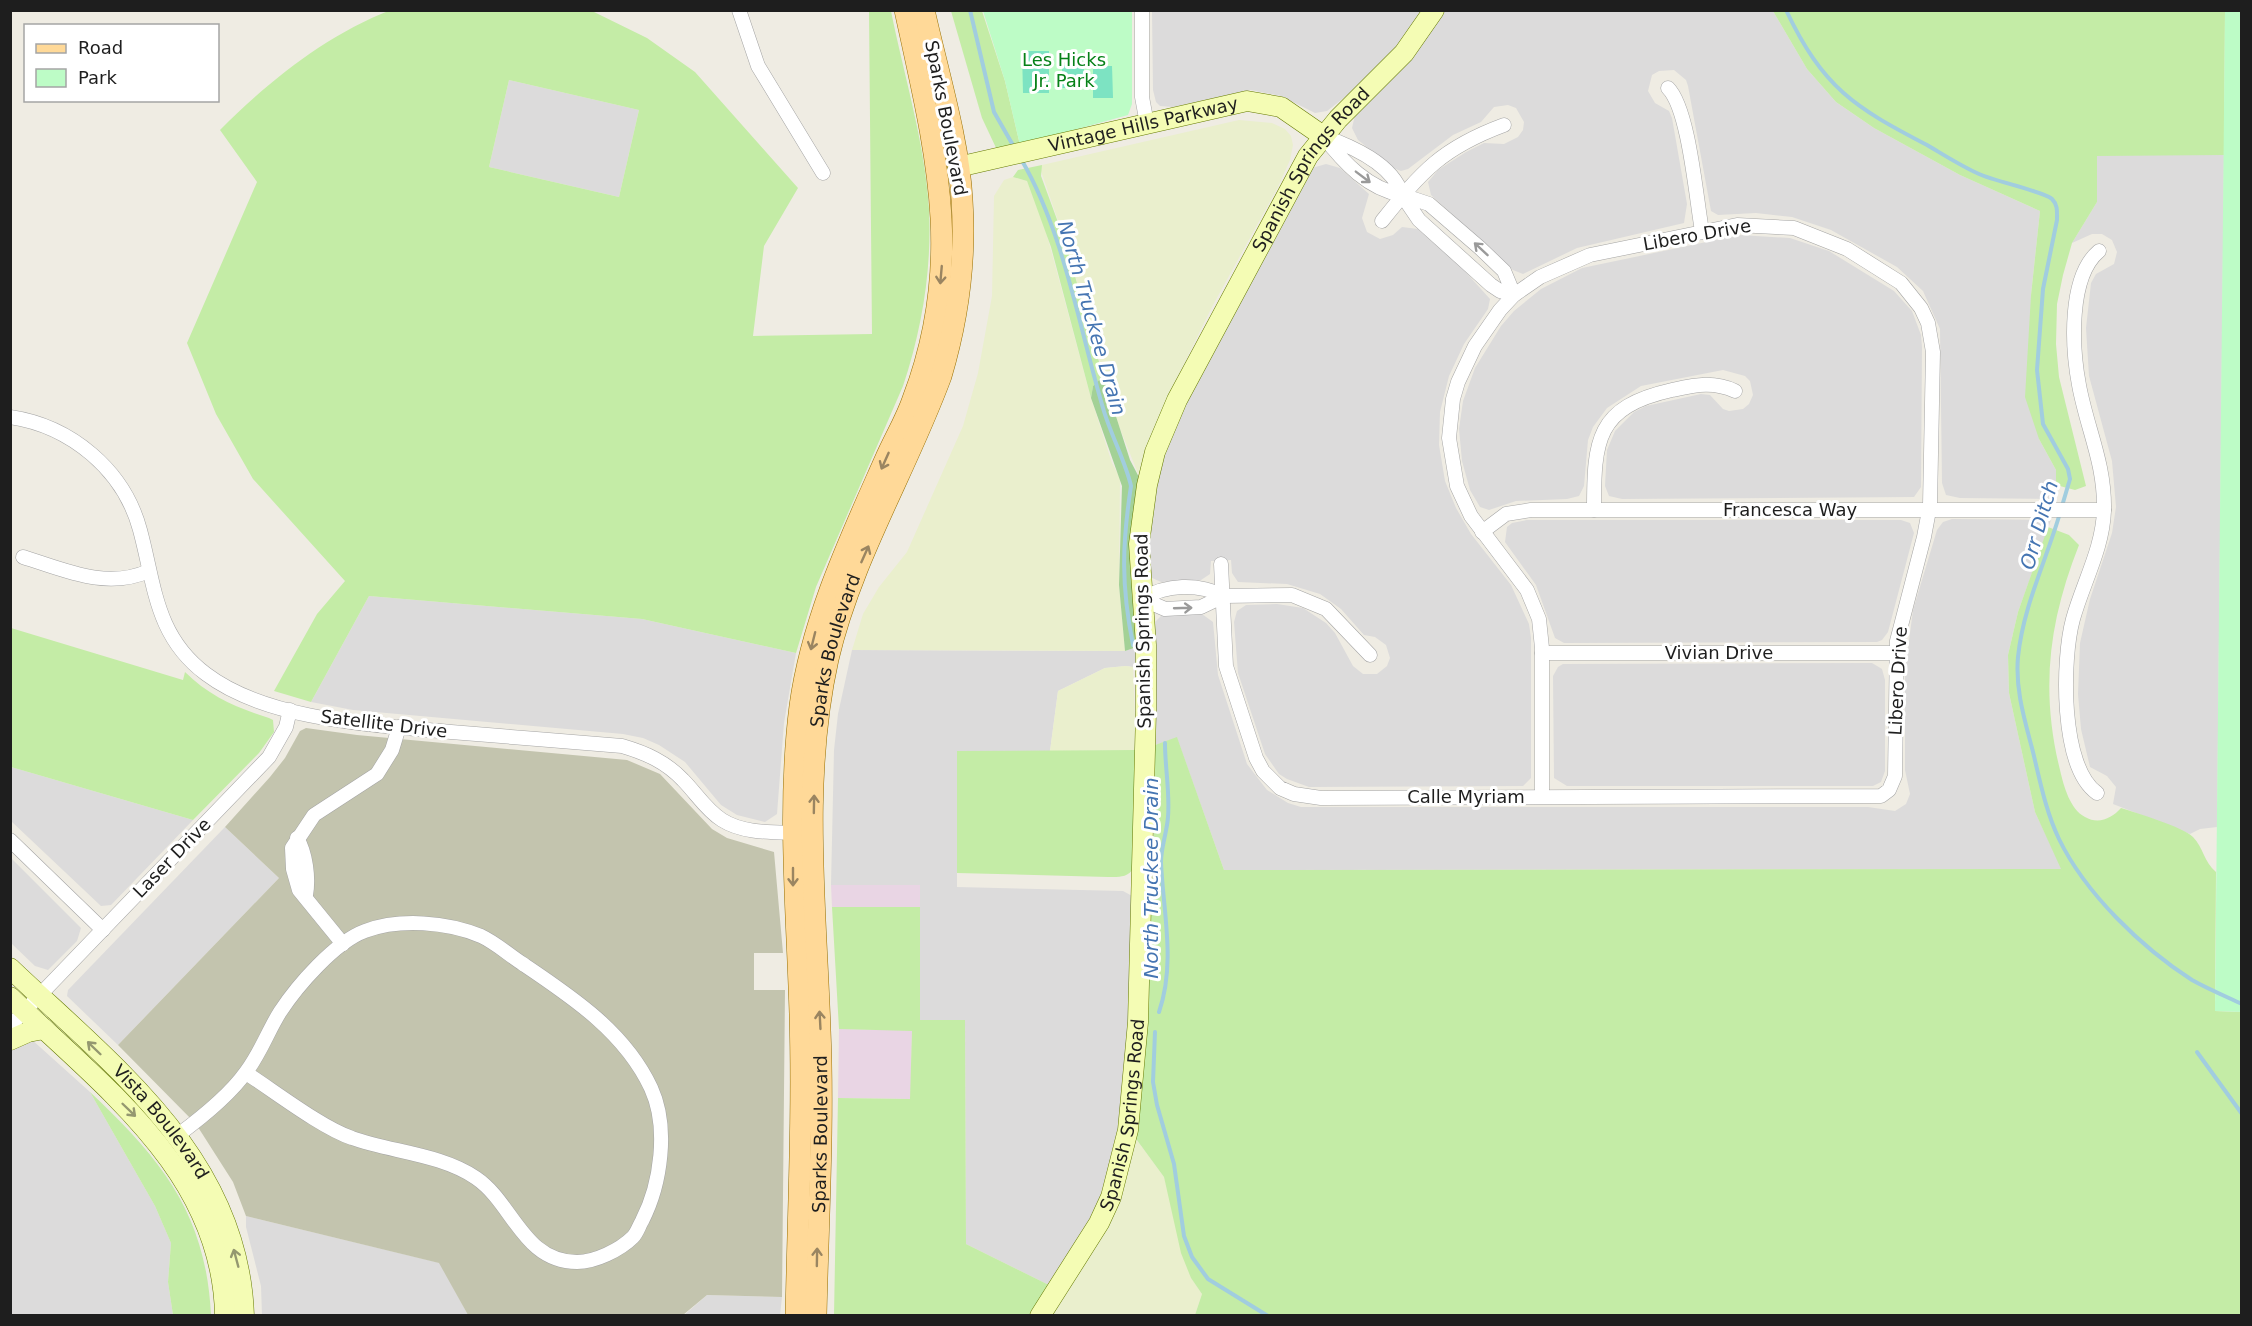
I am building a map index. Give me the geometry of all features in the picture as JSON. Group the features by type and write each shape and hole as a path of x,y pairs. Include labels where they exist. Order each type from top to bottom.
{"main road":[{"path":"907,10 920,45 946,159 958,167 951,182 950,215 943,237"},
{"name":"Sparks Boulevard","path":"816,1316 820,1032 813,898 804,833 796,743 812,643 828,592 913,401 936,320 943,237 937,163 907,10"},
{"name":"Sparks Boulevard","path":"796,1316 801,1065 793,897 804,833 818,721 829,657 842,610 929,410 951,341 963,265 962,198 958,167 924,10"}],"street":[{"path":"739,10 758,66 823,173"},
{"path":"1142,10 1142,97 1147,124"},
{"name":"Spanish Springs Road","path":"1040,1316 1099,1223 1118,1175 1128,1130 1137,1040 1146,723 1146,645 1139,571 1141,516 1155,452 1167,420 1308,156 1323,136 1395,63 1434,10"},
{"path":"1668,88 1675,95 1682,114 1702,231"},
{"name":"Vintage Hills Parkway","path":"958,167 1229,104 1259,102 1291,112 1323,136 1360,151 1399,184 1402,195 1419,220 1491,285 1500,291 1514,295"},
{"path":"1382,221 1426,168 1449,150 1504,125"},
{"path":"1402,195 1429,204 1480,248 1504,271 1514,295"},
{"name":"Libero Drive","path":"1542,797 1542,653 1539,619 1530,596 1482,532 1464,502 1454,473 1450,447 1451,410 1458,382 1475,346 1514,295 1540,277 1572,261 1702,231 1758,224 1812,233 1847,249 1890,275 1912,295 1928,323 1932,339 1929,510 1924,537 1899,625 1896,653 1895,776 1889,790"},
{"path":"2097,793 2084,781 2079,767 2070,727 2067,683 2072,622 2101,536 2104,510 2102,469 2079,386 2075,348 2080,281 2089,260 2099,251"},
{"path":"1594,510 1596,453 1605,427 1622,409 1646,396 1702,383 1722,385 1735,391"},
{"name":"Satellite Drive","path":"10,417 43,425 79,443 111,474 134,511 158,609 166,628 190,660 223,686 290,710 340,721 622,746 640,751 671,769 708,809 722,820 751,830 804,833"},
{"name":"Francesca Way","path":"1482,532 1498,518 1517,510 2104,510"},
{"path":"23,557 107,580 129,578 149,571"},
{"name":"Calle Myriam","path":"1221,564 1228,678 1256,758 1263,771 1280,788 1294,794 1321,798 1858,798 1881,796 1889,790"},
{"path":"1224,596 1201,607 1174,608 1155,606 1142,599 1155,590 1201,587 1224,596 1279,594 1304,598 1326,609 1337,618 1370,655"},
{"name":"Vivian Drive","path":"1542,653 1896,653"},
{"name":"Laser Drive","path":"10,1026 269,757 279,742 290,710"},
{"path":"343,944 306,895 299,890 299,868 292,848 314,815 377,774 392,750 399,727"},
{"path":"10,840 103,930"},
{"path":"178,1135 198,1120 246,1073 282,1009 310,974 343,944 364,931 394,925 427,924 483,937 570,995 621,1041 651,1089 658,1111 661,1143 652,1202 633,1237 601,1258 576,1263 552,1257 534,1247 495,1193 474,1176 449,1164 348,1137 246,1073"},
{"name":"Vista Boulevard","path":"10,968 145,1098 178,1135 220,1208 238,1267 244,1316"},
{"name":"Vista Boulevard","path":"10,997 145,1125 174,1164 202,1213 222,1283 225,1316"},
{"path":"10,1040 28,1032 44,1029"}],"shaded area":[{"path":"1152,11 1426,11 1391,56 1372,76 1327,111 1315,113 1281,96 1251,90 1173,107 1160,106 1156,102 1153,90"},
{"path":"1443,11 1773,11 1807,69 1836,102 1874,128 1960,175 2040,211 2031,295 2039,439 2056,470 2056,499 1960,498 1946,495 1942,483 1940,329 1923,291 1897,267 1831,230 1792,217 1756,213 1718,215 1711,211 1688,86 1686,80 1674,70 1659,71 1652,75 1648,91 1655,103 1669,111 1672,118 1687,204 1684,223 1577,248 1523,274 1513,270 1431,195 1428,182 1438,170 1484,143 1504,144 1518,137 1523,130 1524,122 1516,108 1508,105 1494,107 1481,122 1453,135 1408,169 1401,171 1393,168 1358,140 1352,128 1355,115"},
{"path":"509,80 639,110 619,197 489,167"},
{"path":"1239,120 1272,123 1285,129 1291,136 1293,145 1290,160 1174,384 1161,414 1141,481 1117,421 1066,244 1040,168 1042,165"},
{"path":"2097,155 2224,155 2217,827 2200,829 2190,834 2113,804 2116,787 2107,776 2090,767 2081,729 2078,694 2080,643 2090,599 2112,533 2116,507 2112,461 2089,376 2086,328 2091,283 2096,274 2114,264 2117,252 2112,240 2102,234 2092,234 2072,243 2097,202"},
{"path":"1326,164 1340,168 1369,194 1362,218 1367,232 1380,239 1393,235 1402,227 1418,229 1462,268 1490,299 1488,309 1464,344 1449,376 1440,412 1439,445 1445,481 1456,508 1471,534 1511,585 1529,624 1531,638 1531,778 1523,786 1309,787 1287,779 1279,774 1265,754 1238,673 1234,622 1237,611 1246,605 1277,604 1303,608 1326,623 1335,633 1353,666 1363,674 1377,674 1387,666 1390,658 1386,645 1375,637 1364,635 1341,609 1320,594 1287,584 1238,582 1232,573 1231,560 1211,561 1210,574 1201,580 1161,582 1150,577 1148,518 1169,434 1312,168"},
{"path":"1013,177 1027,181 1045,228 1091,398 1112,463 1120,478 1119,585 1125,651 852,650 863,614 879,587 907,552 963,426 978,373 992,296 994,196 1004,180"},
{"path":"1740,235 1790,238 1829,251 1894,291 1912,311 1921,335 1922,347 1921,487 1914,497 1622,499 1609,496 1605,486 1607,450 1615,431 1634,412 1646,406 1701,394 1710,395 1723,409 1729,411 1743,409 1749,404 1753,395 1750,381 1745,376 1723,370 1641,386 1607,408 1593,427 1588,440 1584,486 1579,496 1567,499 1516,501 1489,510 1480,507 1470,490 1462,461 1459,429 1463,401 1475,368 1501,326 1514,311 1541,289 1582,268"},
{"path":"1952,519 2051,520 2018,612 2008,655 2009,693 2035,812 2062,869 1224,870 1177,738 1155,745 1153,624 1161,616 1202,614 1213,622 1218,675 1247,764 1267,790 1288,803 1301,807 1868,807 1895,811 1906,804 1910,794 1905,770 1905,671 1913,610 1937,530 1943,522"},
{"path":"1527,520 1901,520 1910,523 1914,533 1888,632 1882,640 1877,642 1564,643 1555,638 1536,585 1505,542 1507,527 1512,523"},
{"path":"369,596 642,619 796,653 784,723 777,814 765,822 737,815 721,805 685,762 659,745 643,738 623,734 353,710 311,702"},
{"path":"1140,646 1141,668 1126,666 1105,668 1058,691 1050,751 957,751 957,887 1123,891 1134,897 1124,1115 1098,1212 1053,1287 966,1244 965,1020 920,1020 920,886 831,885 834,750 838,714 852,650 1125,651"},
{"path":"1872,663 1882,669 1885,680 1885,771 1881,782 1873,786 1567,786 1554,778 1553,676 1558,667 1563,664"},
{"path":"1133,667 1136,750 1050,751 1058,691 1105,668"},
{"path":"306,728 357,735 627,760 660,774 712,829 727,838 774,852 783,953 754,953 754,990 785,990 782,1297 707,1295 683,1315 468,1315 439,1263 246,1216 233,1182 196,1124 118,1045 279,878 225,827 270,777 285,758 300,731"},
{"path":"11,767 193,820 111,905 101,906 11,821"},
{"path":"225,827 279,878 118,1045 67,996 68,990"},
{"path":"11,858 81,928 77,941 48,970 35,966 11,943"},
{"path":"831,885 920,885 920,907 832,907"},
{"path":"839,1029 912,1030 911,1099 838,1098"},
{"path":"31,1039 90,1092 155,1206 171,1243 168,1282 173,1315 11,1316 11,1050"},
{"path":"1134,1136 1164,1177 1191,1278 1202,1294 1195,1315 1051,1316"},
{"path":"246,1216 440,1263 468,1315 262,1315 261,1286 246,1227"},
{"path":"707,1295 782,1297 780,1315 683,1316"}],"green space":[{"path":"391,10 592,11 647,38 695,72 798,188 764,246 753,336 872,334 869,11 891,11 919,134 927,184 930,231 924,299 903,386 816,587 796,653 642,619 369,596 311,702 274,691 317,614 345,581 253,479 216,414 187,343 257,182 220,130 278,77 321,46 367,20","holes":["509,80 639,110 619,197 489,167"]},
{"path":"2241,10 2242,1012 2215,1011 2225,11"},
{"path":"951,11 982,11 1005,81 1020,145 997,150 982,118"},
{"name":"Les Hicks Jr. Park","path":"983,11 1132,11 1132,104 1128,115 1020,145 1005,81"},
{"path":"1773,11 2225,11 2224,155 2097,156 2097,202 2072,243 2057,304 2056,344 2059,377 2086,486 2075,490 2056,485 2056,470 2039,439 2025,397 2031,295 2040,211 1960,175 1874,128 1836,102 1807,69"},
{"path":"1022,51 1049,51 1049,93 1023,93"},
{"path":"1062,65 1084,65 1084,88 1062,88"},
{"path":"1093,66 1112,66 1113,98 1093,98"},
{"path":"1042,165 1041,176 1066,244 1103,376 1093,386 1091,398 1051,247 1027,181 1013,177 1018,170"},
{"path":"1103,376 1130,460 1141,481 1140,646 1125,651 1119,585 1122,486 1091,398 1093,386"},
{"path":"2048,527 2069,535 2079,545 2069,573 2055,628 2049,683 2054,740 2068,797 2075,809 2090,819 2105,819 2114,815 2121,808 2188,833 2196,841 2216,872 2215,1011 2241,1012 2241,1315 1195,1315 1202,1294 1191,1278 1181,1253 1164,1177 1134,1136 1153,882 1155,745 1177,737 1224,870 2061,869 2035,812 2009,693 2008,655 2018,612"},
{"path":"11,628 183,680 185,672 204,688 224,700 273,720 274,732 259,753 193,820 11,767"},
{"path":"1136,750 1134,868 1129,874 1112,877 957,873 957,751"},
{"path":"832,907 920,907 920,1020 965,1020 966,1244 1053,1287 1033,1315 834,1315 838,1098 910,1099 912,1031 839,1029"},
{"path":"90,1092 138,1141 175,1190 189,1217 200,1247 207,1279 211,1315 173,1315 168,1282 171,1243 155,1206"}],"waterway":[{"name":"North Truckee Drain","path":"970,10 994,112 1014,147"},
{"name":"Orr Ditch","path":"1786,10 1813,59 1828,77 1860,106 1972,171 2040,193 2052,199 2055,204 2057,220 2043,289 2037,370 2043,424 2068,469 2070,479 2062,506"},
{"name":"North Truckee Drain","path":"1021,159 1036,187 1060,249 1103,408 1131,486 1124,565 1126,603 1133,645"},
{"name":"Orr Ditch","path":"2060,513 2025,620 2017,669 2024,717 2050,818 2070,859 2084,879 2099,899 2135,936 2192,980 2242,1004"},
{"name":"North Truckee Drain","path":"1159,1012 1167,975 1168,956 1161,862 1168,808 1165,743"},
{"name":"North Truckee Drain","path":"1155,1032 1153,1082 1157,1105 1174,1164 1184,1236 1192,1257 1208,1279 1268,1316"},
{"path":"2197,1052 2242,1114"}]}
